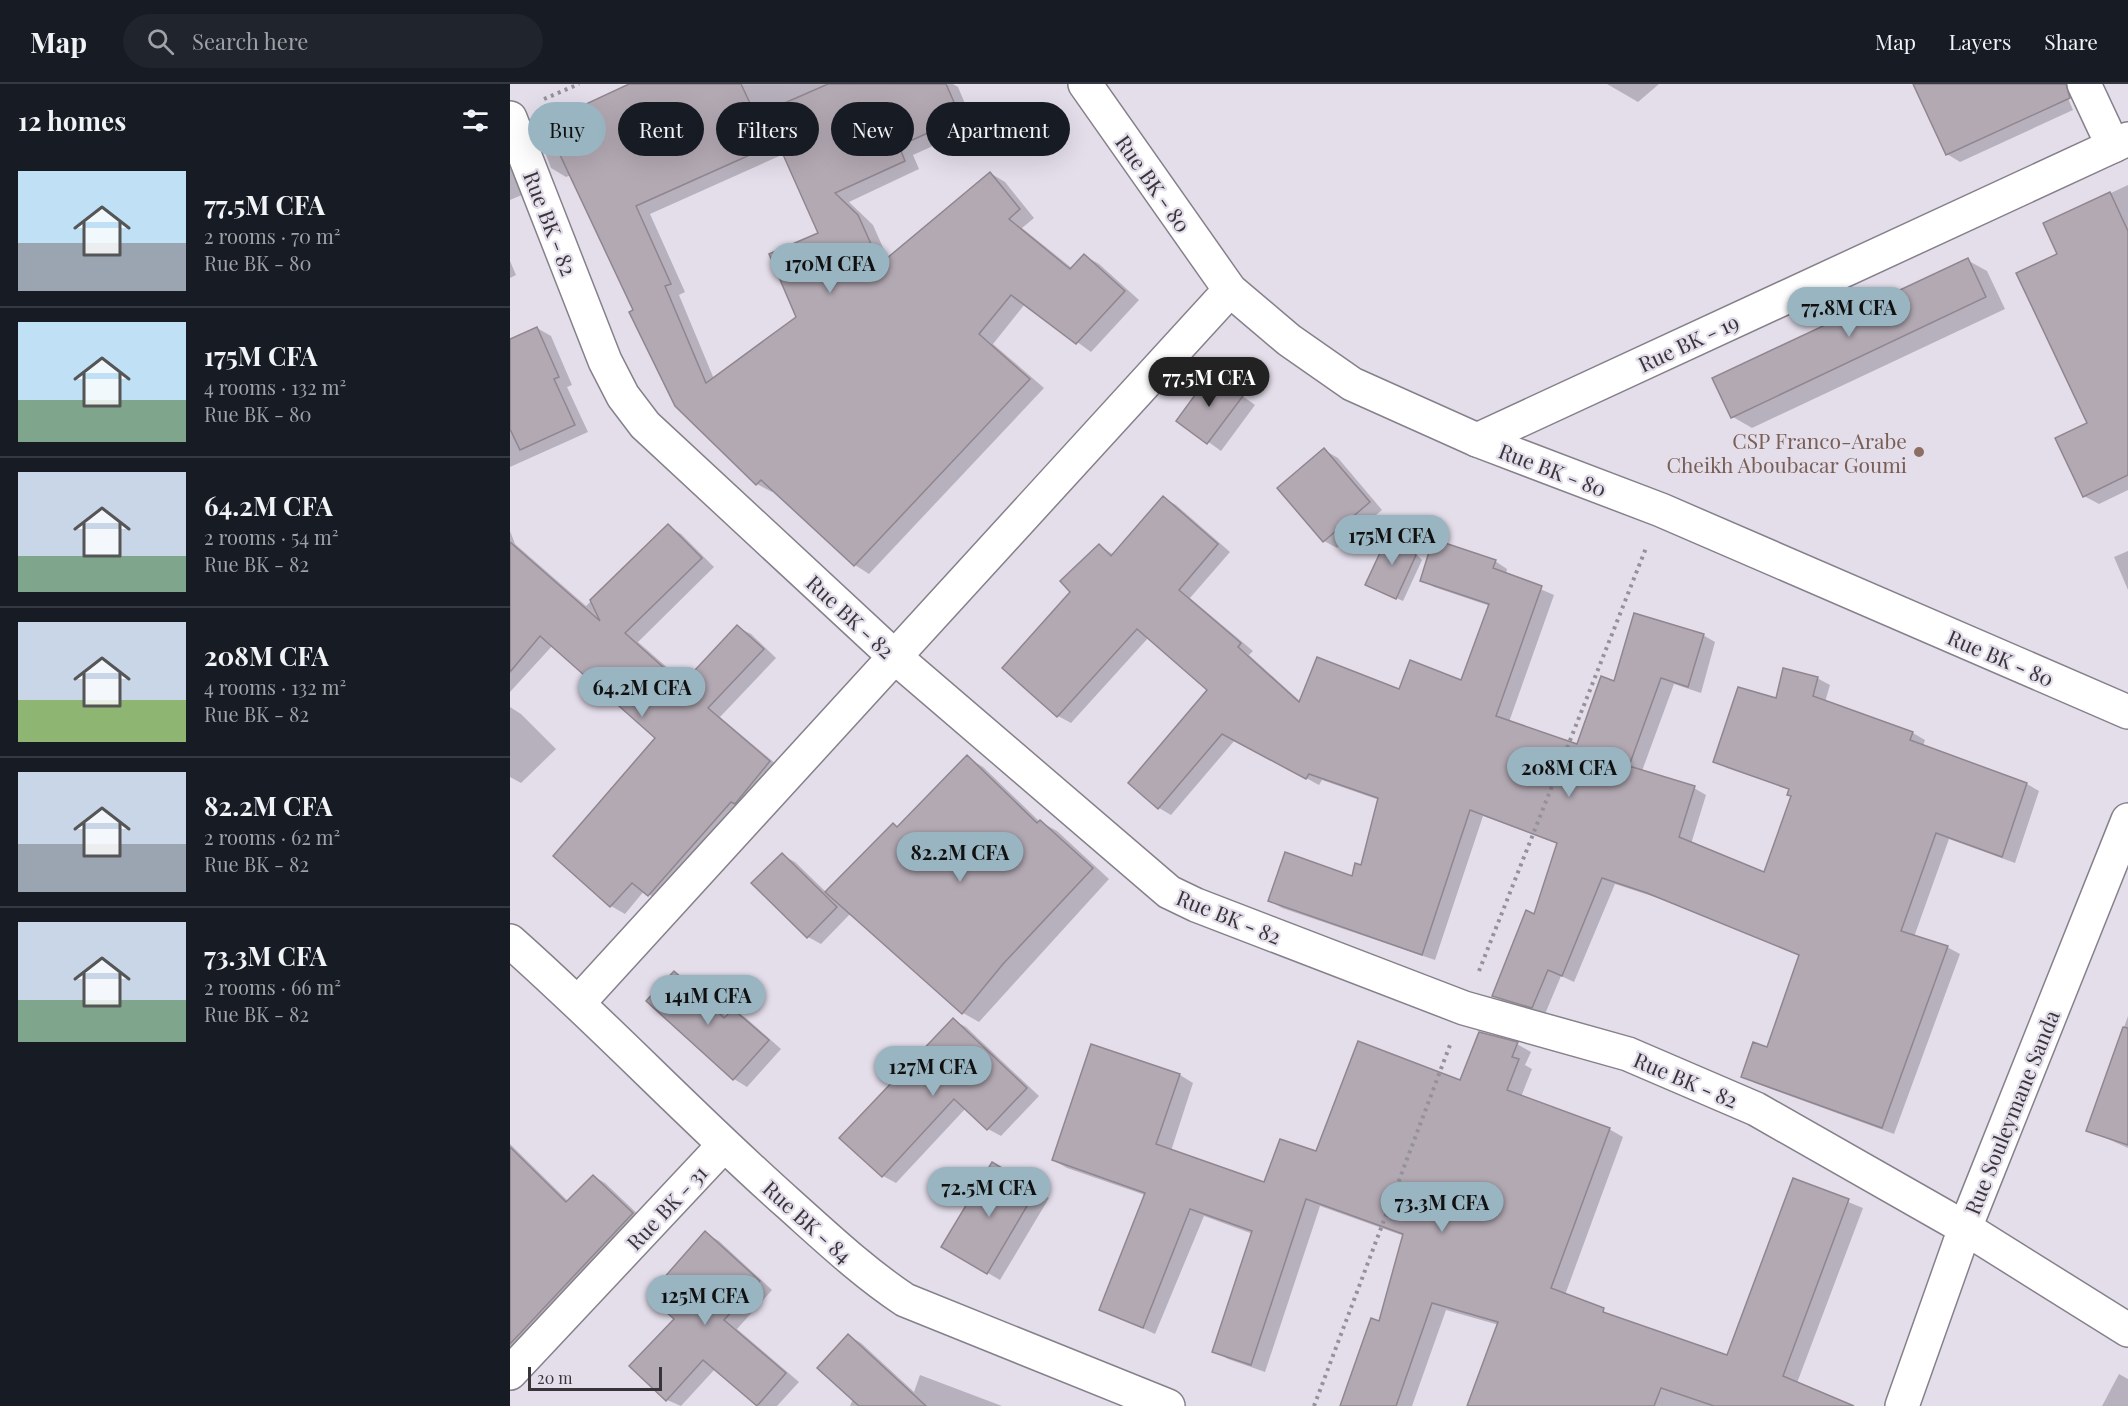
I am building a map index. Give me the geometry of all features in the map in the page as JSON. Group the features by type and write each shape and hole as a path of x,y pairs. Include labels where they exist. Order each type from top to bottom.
{"street":[{"name":"Rue BK - 80","path":"1085,84 1230,290 1290,340 1352,384 1477,440 1661,510 2128,712"},
{"path":"2084,84 2120,143"},
{"name":"Rue BK - 82","path":"510,118 605,361 623,396 645,425 895,657 1169,892 1196,905 1464,1008 1628,1054 1756,1109 1965,1228 2128,1330"},
{"name":"Rue BK - 19","path":"1477,440 2120,143"},
{"path":"579,1002 1230,290"},
{"name":"Rue Souleymane Sanda","path":"1902,1406 1965,1228 2128,820"},
{"name":"Rue BK - 84","path":"510,941 579,1002 723,1146 872,1278 905,1300 1132,1399 1167,1406"},
{"name":"Rue BK - 31","path":"510,1372 723,1146"}],"path":[{"path":"1314,1406 1464,1008 1661,510"}],"building":[{"path":"629,84 741,84 749,102 716,102 716,156 748,156 636,206 671,284 665,286 706,383 796,317 769,254 818,233 784,156 819,156 819,102 787,102 828,84 946,84 954,102 926,102 926,134 914,139 914,102 831,102 831,156 903,156 905,161 835,193 858,215 880,264 990,172 1020,209 1009,219 1070,269 1084,254 1125,291 1076,344 1011,295 979,334 1030,379 854,566 761,480 756,485 675,406 629,312 633,310 561,156 606,156 606,102 590,102"},
{"path":"1913,84 2066,84 2070,98 1946,155"},
{"path":"2110,192 2128,231 2128,475 2083,497 2055,438 2087,423 2016,273 2057,254 2043,223"},
{"path":"1968,258 1986,297 1731,418 1712,378"},
{"path":"537,327 559,377 554,379 575,425 520,450 510,429 510,339"},
{"path":"1211,373 1243,396 1207,444 1176,421"},
{"path":"1324,448 1370,502 1323,542 1277,488"},
{"path":"1163,496 1218,544 1179,590 1241,643 1238,647 1299,702 1317,657 1399,689 1410,660 1461,680 1489,604 1420,581 1433,539 1496,560 1493,568 1542,586 1496,716 1577,744 1601,676 1614,681 1634,613 1704,634 1688,687 1661,678 1629,766 1695,786 1679,837 1764,872 1791,796 1787,795 1789,789 1713,762 1738,687 1776,698 1783,668 1818,677 1813,696 1913,732 1910,740 2027,783 2002,857 1936,833 1901,931 1948,946 1882,1128 1741,1077 1753,1042 1767,1047 1799,955 1647,893 1602,878 1562,976 1548,970 1532,1008 1492,996 1526,910 1534,914 1557,843 1470,810 1422,955 1268,901 1285,852 1352,876 1355,863 1361,865 1378,798 1309,774 1306,779 1222,734 1158,809 1128,783 1207,690 1137,629 1057,717 1002,668 1070,592 1060,581 1099,544 1111,556"},
{"path":"668,524 702,558 625,633 682,684 737,625 764,649 708,708 770,761 735,804 731,802 648,896 632,883 610,907 553,856 655,738 540,636 510,672 510,542 600,621 590,600"},
{"path":"1392,527 1416,555 1396,599 1365,585"},
{"path":"967,755 1037,823 1040,820 1093,868 1003,964 962,1014 825,892 893,823 897,827"},
{"path":"782,853 837,907 807,938 751,883"},
{"path":"674,971 724,1018 733,1009 769,1040 733,1080 646,1001"},
{"path":"953,1018 1027,1088 987,1130 954,1099 882,1177 839,1138"},
{"path":"2123,1027 2128,1028 2128,1145 2086,1131"},
{"path":"1479,1032 1518,1042 1512,1057 1519,1059 1507,1090 1610,1128 1551,1288 1604,1308 1603,1312 1727,1355 1793,1178 1849,1199 1783,1376 1854,1406 1714,1406 1661,1388 1654,1406 1467,1406 1498,1322 1432,1303 1396,1406 1340,1406 1371,1318 1379,1321 1403,1234 1306,1199 1251,1365 1212,1352 1252,1231 1190,1209 1143,1328 1099,1310 1145,1193 1052,1160 1091,1044 1180,1074 1156,1144 1264,1182 1280,1139 1316,1151 1358,1041 1460,1080"},
{"path":"510,1147 566,1202 593,1175 633,1213 510,1344"},
{"path":"992,1162 1037,1189 987,1274 941,1247"},
{"path":"705,1231 760,1281 724,1320 786,1373 757,1406 703,1360 666,1401 629,1366 674,1319 648,1296"},
{"path":"848,1334 926,1406 859,1406 817,1368"}],"place":[{"name":"CSP Franco-Arabe Cheikh Aboubacar Goumi","path":"1919,452"}]}
